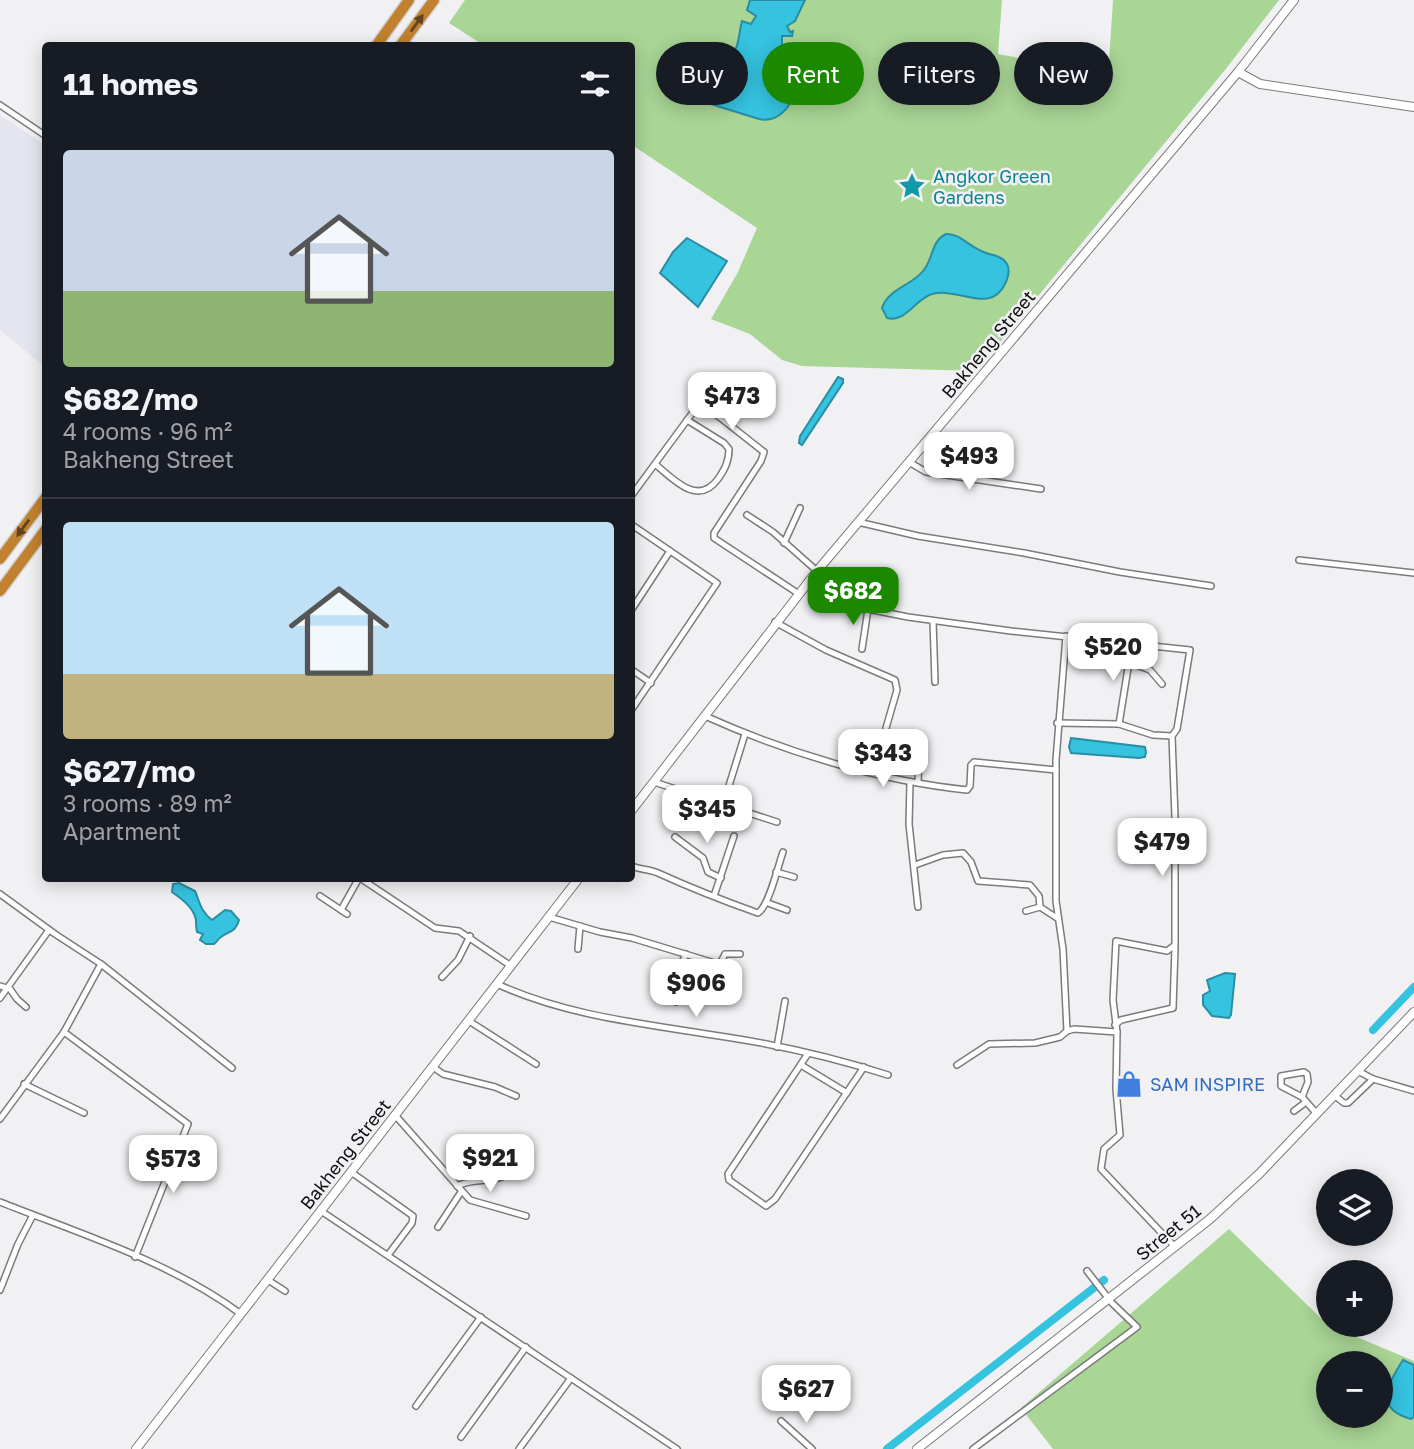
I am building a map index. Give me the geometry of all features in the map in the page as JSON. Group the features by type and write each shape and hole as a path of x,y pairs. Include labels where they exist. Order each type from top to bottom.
{"highway":[{"path":"379,42 410,0"},
{"path":"403,42 434,0"},
{"path":"0,559 42,502"},
{"path":"0,591 42,534"}],"street":[{"name":"Bakheng Street","path":"635,806 808,581 1238,72 1294,0"},
{"path":"1238,72 1260,84 1414,107"},
{"path":"0,105 42,133"},
{"path":"635,485 696,408 703,404 764,452 713,536 799,594"},
{"path":"654,464 693,492 703,492 716,483 728,463 729,449 687,420"},
{"path":"909,462 926,472 1041,489"},
{"path":"784,543 800,508"},
{"path":"747,514 817,570"},
{"path":"858,522 918,537 1211,586"},
{"path":"635,527 717,583 635,705"},
{"path":"635,604 670,551"},
{"path":"1299,560 1414,573"},
{"path":"808,581 868,609 933,621 1190,650 1177,729 1172,736 1175,818 1173,1008 1121,1020 1115,1025"},
{"path":"862,649 868,609"},
{"path":"933,621 935,682"},
{"path":"775,622 826,650 895,680 897,690 886,728"},
{"path":"1066,636 1056,770 1057,919 1063,949 1067,1031"},
{"path":"1119,724 1129,662 1127,642"},
{"path":"1129,662 1150,670 1162,684"},
{"path":"635,672 651,683"},
{"path":"705,716 745,734 910,782 967,790 970,786 971,765 975,762 1056,770"},
{"path":"1058,723 1119,724 1153,735 1172,736"},
{"path":"723,805 745,734"},
{"path":"918,783 919,751"},
{"path":"654,782 777,821"},
{"path":"910,782 909,824 918,907"},
{"path":"714,896 734,836"},
{"path":"675,837 703,858 708,872 721,878"},
{"path":"635,867 655,872 758,913 768,903 783,852"},
{"path":"915,865 943,855 963,853 971,862 978,881 1030,885 1038,896 1040,907 1057,919"},
{"path":"776,872 794,877"},
{"path":"320,896 344,912 357,882"},
{"path":"365,882 435,928 460,931 470,936 511,966"},
{"name":"Bakheng Street","path":"136,1449 576,882"},
{"path":"0,894 48,930 101,964 232,1069"},
{"path":"768,903 787,910"},
{"path":"1026,911 1040,907"},
{"path":"549,917 632,938 731,968"},
{"path":"578,948 580,926"},
{"path":"0,998 48,930"},
{"path":"442,977 458,960 470,936"},
{"path":"1175,945 1167,951 1116,941 1113,1000 1120,1135 1106,1145 1101,1157 1101,1169 1175,1247"},
{"path":"676,1002 681,965 686,954"},
{"path":"719,966 726,954 740,954"},
{"path":"0,1119 64,1032 101,964"},
{"path":"497,984 544,1004 572,1011 776,1047 888,1074"},
{"path":"0,986 8,987 26,1007"},
{"path":"776,1047 785,1001"},
{"name":"Street 51","path":"917,1449 1111,1301 1259,1174 1317,1114 1366,1075 1414,1012"},
{"path":"469,1021 536,1064"},
{"path":"957,1065 989,1044 1035,1043 1060,1037 1067,1031 1077,1029 1116,1032"},
{"path":"64,1032 188,1124 135,1257"},
{"path":"807,1055 728,1174 729,1180 766,1206 775,1199 864,1067"},
{"path":"801,1065 847,1093"},
{"path":"433,1067 443,1074 495,1087 516,1096"},
{"path":"1294,1111 1304,1099 1308,1082 1304,1072 1280,1076 1281,1086 1304,1099 1317,1114"},
{"path":"1339,1099 1350,1102 1366,1075 1414,1091"},
{"path":"24,1084 84,1113"},
{"path":"395,1115 474,1203 526,1216"},
{"path":"351,1172 413,1216 412,1223 388,1255"},
{"path":"438,1227 459,1189 472,1180 495,1181 508,1174"},
{"path":"0,1202 87,1234 194,1283 241,1314"},
{"path":"321,1211 677,1449"},
{"path":"0,1290 33,1215"},
{"path":"973,1449 1137,1327 1100,1289 1087,1271"},
{"path":"268,1280 285,1290"},
{"path":"416,1406 481,1317"},
{"path":"461,1437 526,1347"},
{"path":"519,1449 571,1378"},
{"path":"781,1420 812,1449"}],"shaded area":[{"path":"0,115 42,143 42,365 0,330"}],"green space":[{"name":"Angkor Green Gardens","path":"465,0 1002,0 999,42 878,42 878,105 1000,105 1000,54 1014,57 1014,105 1113,105 1113,42 1110,42 1113,0 1279,0 1225,70 976,371 802,366 782,360 750,334 711,319 738,272 757,228 635,147 635,42 478,42 449,23"},
{"path":"1229,1229 1316,1313 1316,1337 1357,1337 1390,1351 1316,1351 1316,1428 1393,1428 1393,1352 1414,1361 1414,1449 1053,1449 1021,1408"}],"water":[{"path":"750,0 805,0 795,21 787,26 790,32 793,31 792,36 782,36 782,42 762,42 762,105 789,105 775,118 759,119 714,105 748,105 748,42 738,42 742,21 751,24 756,16 747,10"},
{"path":"946,234 956,236 982,252 999,257 1007,264 1008,277 999,293 982,299 932,294 900,317 887,318 882,308 889,296 923,271 937,241"},
{"path":"687,238 727,261 698,307 660,273 673,252"},
{"path":"838,377 843,379 843,383 802,445 799,443 800,436"},
{"path":"1071,738 1145,747 1145,757 1071,753"},
{"path":"179,883 195,891 203,910 212,920 225,910 231,911 239,920 236,927 214,944 206,944 200,940 203,934 197,932 193,912 172,892 173,884"},
{"path":"1225,973 1235,974 1229,1018 1212,1016 1203,1005 1203,995 1210,991 1207,980"},
{"path":"1403,1360 1414,1365 1414,1417 1411,1419 1393,1410 1393,1378"}],"waterway":[{"path":"1373,1030 1414,987"},
{"path":"887,1449 1104,1280"}],"place":[{"name":"Angkor Green Gardens","path":"912,186"},
{"name":"SAM INSPIRE","path":"1129,1084"}]}
